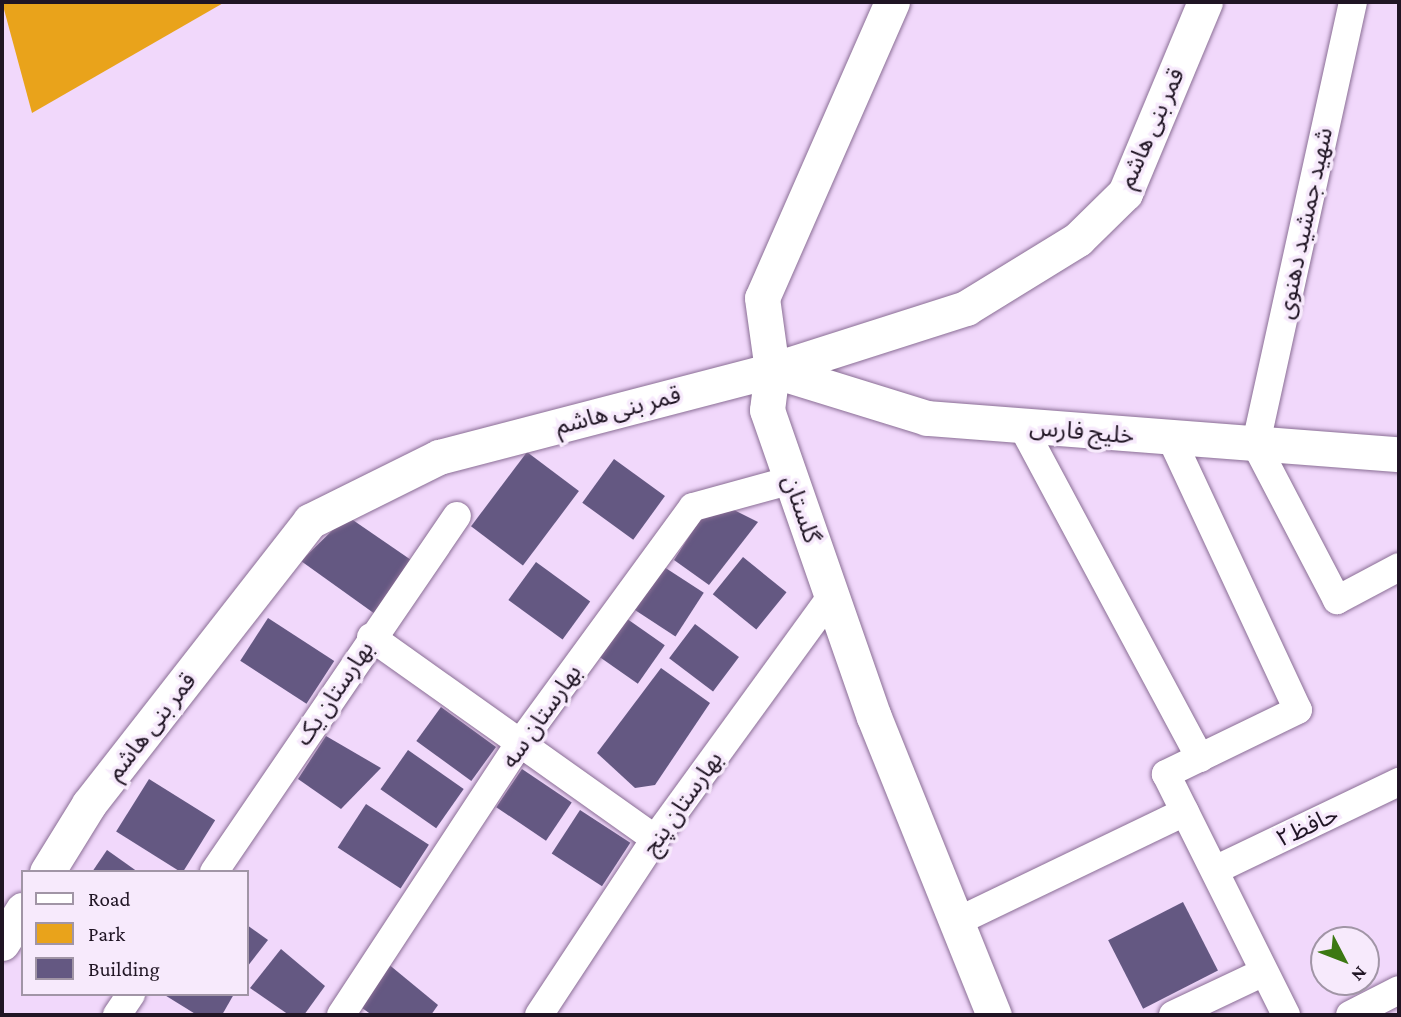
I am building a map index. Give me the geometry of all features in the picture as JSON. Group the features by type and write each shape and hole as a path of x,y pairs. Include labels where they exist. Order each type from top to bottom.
{"street":[{"name":"گلستان","path":"892,2 762,298 772,370 768,410 832,596 994,1015"},
{"name":"قمر بنی هاشم","path":"48,870 89,804 310,521 439,457 772,370 966,307 1078,239 1125,193 1205,2"},
{"name":"شهید جمشید دهنوی","path":"1255,445 1353,2"},
{"name":"خلیج فارس","path":"772,370 927,418 1399,454"},
{"path":"1022,426 1200,758"},
{"path":"1171,438 1298,710 1166,774 1215,870 1262,973 1286,1015"},
{"path":"1255,445 1337,600 1399,567"},
{"name":"بهارستان سه","path":"341,1015 518,746 692,507 792,480"},
{"name":"بهارستان یک","path":"215,870 371,637 457,516"},
{"name":"بهارستان پنج","path":"539,1015 655,839 832,596"},
{"path":"371,637 518,746 655,839"},
{"name":"حافظ۲","path":"1215,870 1399,782"},
{"path":"957,922 1185,812"},
{"path":"2,943 21,912"},
{"path":"1173,1015 1262,973"},
{"path":"1350,1015 1399,990"},
{"path":"117,1015 130,996"}],"green space":[{"path":"2,2 225,2 32,113"}],"building":[{"path":"527,452 579,491 523,565 471,526"},
{"path":"614,459 665,496 633,540 582,503"},
{"path":"730,508 758,522 709,585 674,560 701,518"},
{"path":"347,516 414,562 375,614 301,561"},
{"path":"743,557 787,592 756,630 713,594"},
{"path":"536,562 590,601 563,639 508,600"},
{"path":"661,565 704,593 675,636 633,609"},
{"path":"623,616 665,645 638,684 596,655"},
{"path":"268,618 334,661 306,704 240,661"},
{"path":"695,624 739,657 713,691 669,658"},
{"path":"661,668 710,703 655,785 635,788 597,753"},
{"path":"441,707 496,747 471,781 416,741"},
{"path":"326,736 381,768 341,809 298,779"},
{"path":"408,750 464,789 436,828 380,789"},
{"path":"522,769 572,803 546,841 496,807"},
{"path":"149,779 215,820 184,870 178,870 116,832"},
{"path":"366,804 429,845 401,888 338,848"},
{"path":"580,810 630,843 602,886 552,854"},
{"path":"107,850 135,870 93,870"},
{"path":"1183,902 1218,971 1143,1009 1108,940"},
{"path":"248,926 268,940 248,966"},
{"path":"281,949 325,986 304,1015 289,1015 250,988"},
{"path":"387,963 438,1005 431,1015 372,1015 362,1008"},
{"path":"166,996 233,996 222,1015 197,1015"}]}
